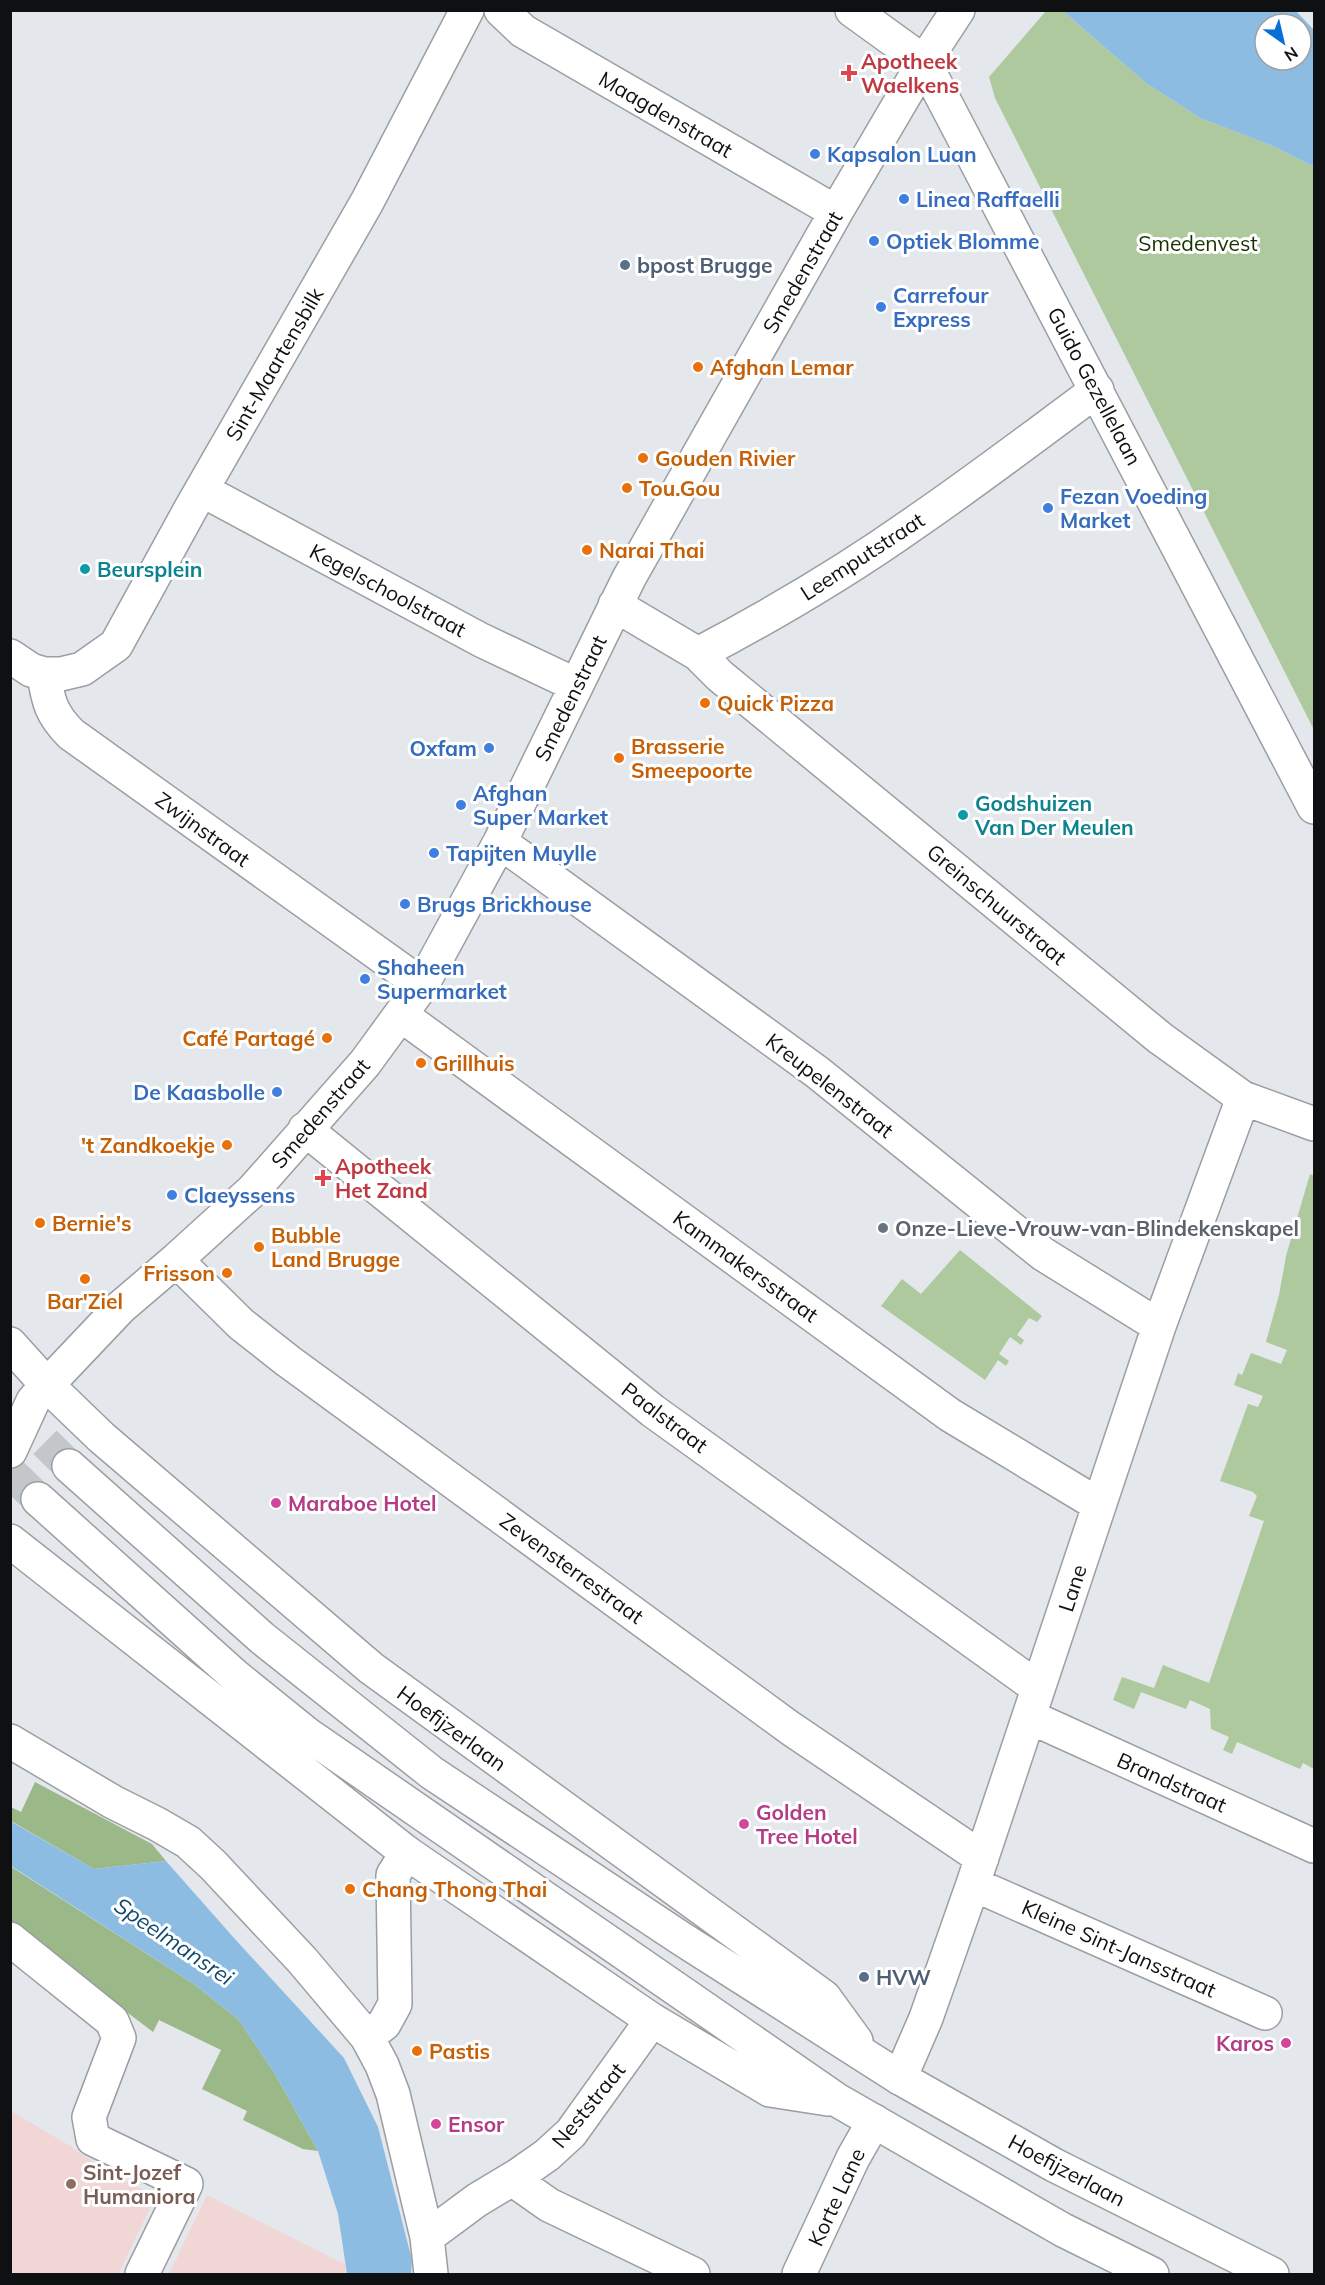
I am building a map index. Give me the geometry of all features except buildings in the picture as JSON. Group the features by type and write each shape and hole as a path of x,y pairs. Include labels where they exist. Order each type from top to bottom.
{"street":[{"name":"Sint-Maartensbilk","path":"44,674 61,674 82,669 116,645 367,202 467,10"},
{"name":"Maagdenstraat","path":"501,10 523,32 836,212"},
{"path":"852,10 924,62"},
{"name":"Smedenstraat","path":"10,1451 33,1401 46,1384 121,1307 253,1190 365,1063 422,985 500,842 615,605 836,212 924,62 950,23"},
{"name":"Guido Gezellelaan","path":"924,62 1314,807"},
{"name":"Leemputstraat","path":"699,654 733,636 881,546 1097,390"},
{"name":"Kegelschoolstraat","path":"202,490 481,640 576,686"},
{"path":"615,605 699,654"},
{"name":"Greinschuurstraat","path":"699,654 720,676 1142,1024 1243,1098 1314,1124"},
{"path":"10,656 31,670 44,674"},
{"name":"Zwijnstraat","path":"44,674 48,701 59,722 71,734 422,985"},
{"name":"Kreupelenstraat","path":"500,842 817,1072 1042,1254 1159,1326"},
{"name":"Kammakersstraat","path":"400,1015 950,1415 1100,1505"},
{"name":"Lane","path":"900,2078 926,2018 1159,1326 1243,1098"},
{"name":"Paalstraat","path":"305,1129 659,1415 1034,1702"},
{"name":"Zevensterrestraat","path":"176,1260 241,1324 288,1361 781,1721 977,1871"},
{"name":"Hoefijzerlaan","path":"10,1344 46,1384 101,1437 371,1668 824,1997 867,2055"},
{"name":"Hoefijzerlaan","path":"69,1466 262,1638 432,1773 682,1939 900,2078 1054,2165 1272,2274"},
{"path":"38,1499 234,1675 307,1734 837,2100 1063,2230 1152,2274"},
{"path":"10,1541 407,1853 652,2020 770,2090 837,2100"},
{"name":"Brandstraat","path":"1034,1702 1314,1846"},
{"path":"10,1741 113,1802 188,1842 213,1865 302,1960 367,2037 382,2065 393,2094 427,2237 431,2274"},
{"path":"367,2037 384,2024 395,2004 393,1875 407,1853"},
{"name":"Kleine Sint-Jansstraat","path":"977,1871 1265,2013"},
{"path":"10,1939 112,2021 119,2038 89,2117 93,2139 186,2184 142,2274"},
{"name":"Neststraat","path":"427,2237 477,2200 547,2155 571,2133 652,2020"},
{"name":"Korte Lane","path":"800,2274 851,2161 874,2121"},
{"path":"512,2179 549,2205 693,2274"}],"shaded area":[{"name":"Sint-Jozef Humaniora","path":"11,2111 107,2171 156,2196 118,2274 11,2274"},
{"name":"Sint-Jozef Humaniora","path":"207,2195 346,2265 345,2274 169,2274"}],"green space":[{"name":"Smedenvest","path":"1046,11 1063,11 1146,83 1200,118 1275,147 1314,167 1314,730 995,98 989,77"},
{"path":"1310,1174 1314,1176 1314,1769 1303,1763 1300,1769 1237,1742 1232,1754 1223,1750 1229,1737 1211,1729 1210,1709 1190,1700 1186,1709 1141,1692 1134,1709 1113,1700 1122,1677 1154,1688 1163,1665 1209,1683 1264,1521 1249,1516 1257,1496 1253,1492 1220,1481 1248,1404 1258,1407 1263,1396 1234,1385 1238,1373 1242,1375 1251,1353 1281,1364 1287,1350 1266,1342 1279,1295 1286,1256"},
{"path":"960,1250 1042,1316 1037,1322 1029,1318 1017,1335 1024,1340 1021,1345 1010,1337 999,1354 1009,1361 1006,1366 998,1360 985,1380 881,1306 902,1279 921,1294"},
{"path":"35,1782 152,1844 166,1861 94,1869 11,1821 11,1807 21,1812"},
{"path":"10,1866 194,1984 239,2020 275,2074 318,2151 303,2149 243,2120 247,2111 202,2089 221,2050 159,2020 153,2032 11,1924"}],"water":[{"path":"1063,11 1296,11 1253,12 1253,72 1313,72 1314,30 1314,167 1275,147 1200,118 1146,83"},
{"name":"Speelmansrei","path":"10,1821 94,1869 166,1861 344,2058 378,2127 412,2260 411,2274 347,2274 338,2214 318,2151 275,2074 239,2020 194,1984 11,1866"}],"tunnel":[{"path":"10,1408 69,1466"},
{"path":"10,1472 38,1499"}],"place":[{"name":"Apotheek Waelkens","path":"849,73"},
{"name":"Kapsalon Luan","path":"815,154"},
{"name":"Linea Raffaelli","path":"904,199"},
{"name":"Optiek Blomme","path":"874,241"},
{"name":"bpost Brugge","path":"625,265"},
{"name":"Carrefour Express","path":"881,307"},
{"name":"Afghan Lemar","path":"698,367"},
{"name":"Gouden Rivier","path":"643,458"},
{"name":"Tou.Gou","path":"627,488"},
{"name":"Fezan Voeding Market","path":"1048,508"},
{"name":"Narai Thai","path":"587,550"},
{"name":"Beursplein","path":"85,569"},
{"name":"Quick Pizza","path":"705,703"},
{"name":"Oxfam","path":"489,748"},
{"name":"Brasserie Smeepoorte","path":"619,758"},
{"name":"Afghan Super Market","path":"461,805"},
{"name":"Godshuizen Van Der Meulen","path":"963,815"},
{"name":"Tapijten Muylle","path":"434,853"},
{"name":"Brugs Brickhouse","path":"405,904"},
{"name":"Shaheen Supermarket","path":"365,979"},
{"name":"Café Partagé","path":"327,1038"},
{"name":"Grillhuis","path":"421,1063"},
{"name":"De Kaasbolle","path":"277,1092"},
{"name":"'t Zandkoekje","path":"227,1145"},
{"name":"Apotheek Het Zand","path":"323,1178"},
{"name":"Claeyssens","path":"172,1195"},
{"name":"Bernie's","path":"40,1223"},
{"name":"Onze-Lieve-Vrouw-van-Blindekenskapel","path":"883,1228"},
{"name":"Bubble Land Brugge","path":"259,1247"},
{"name":"Frisson","path":"227,1273"},
{"name":"Bar'Ziel","path":"85,1279"},
{"name":"Maraboe Hotel","path":"276,1503"},
{"name":"Golden Tree Hotel","path":"744,1824"},
{"name":"Chang Thong Thai","path":"350,1889"},
{"name":"HVW","path":"864,1977"},
{"name":"Karos","path":"1286,2043"},
{"name":"Pastis","path":"417,2051"},
{"name":"Ensor","path":"436,2124"},
{"name":"Sint-Jozef Humaniora","path":"71,2184"}]}
